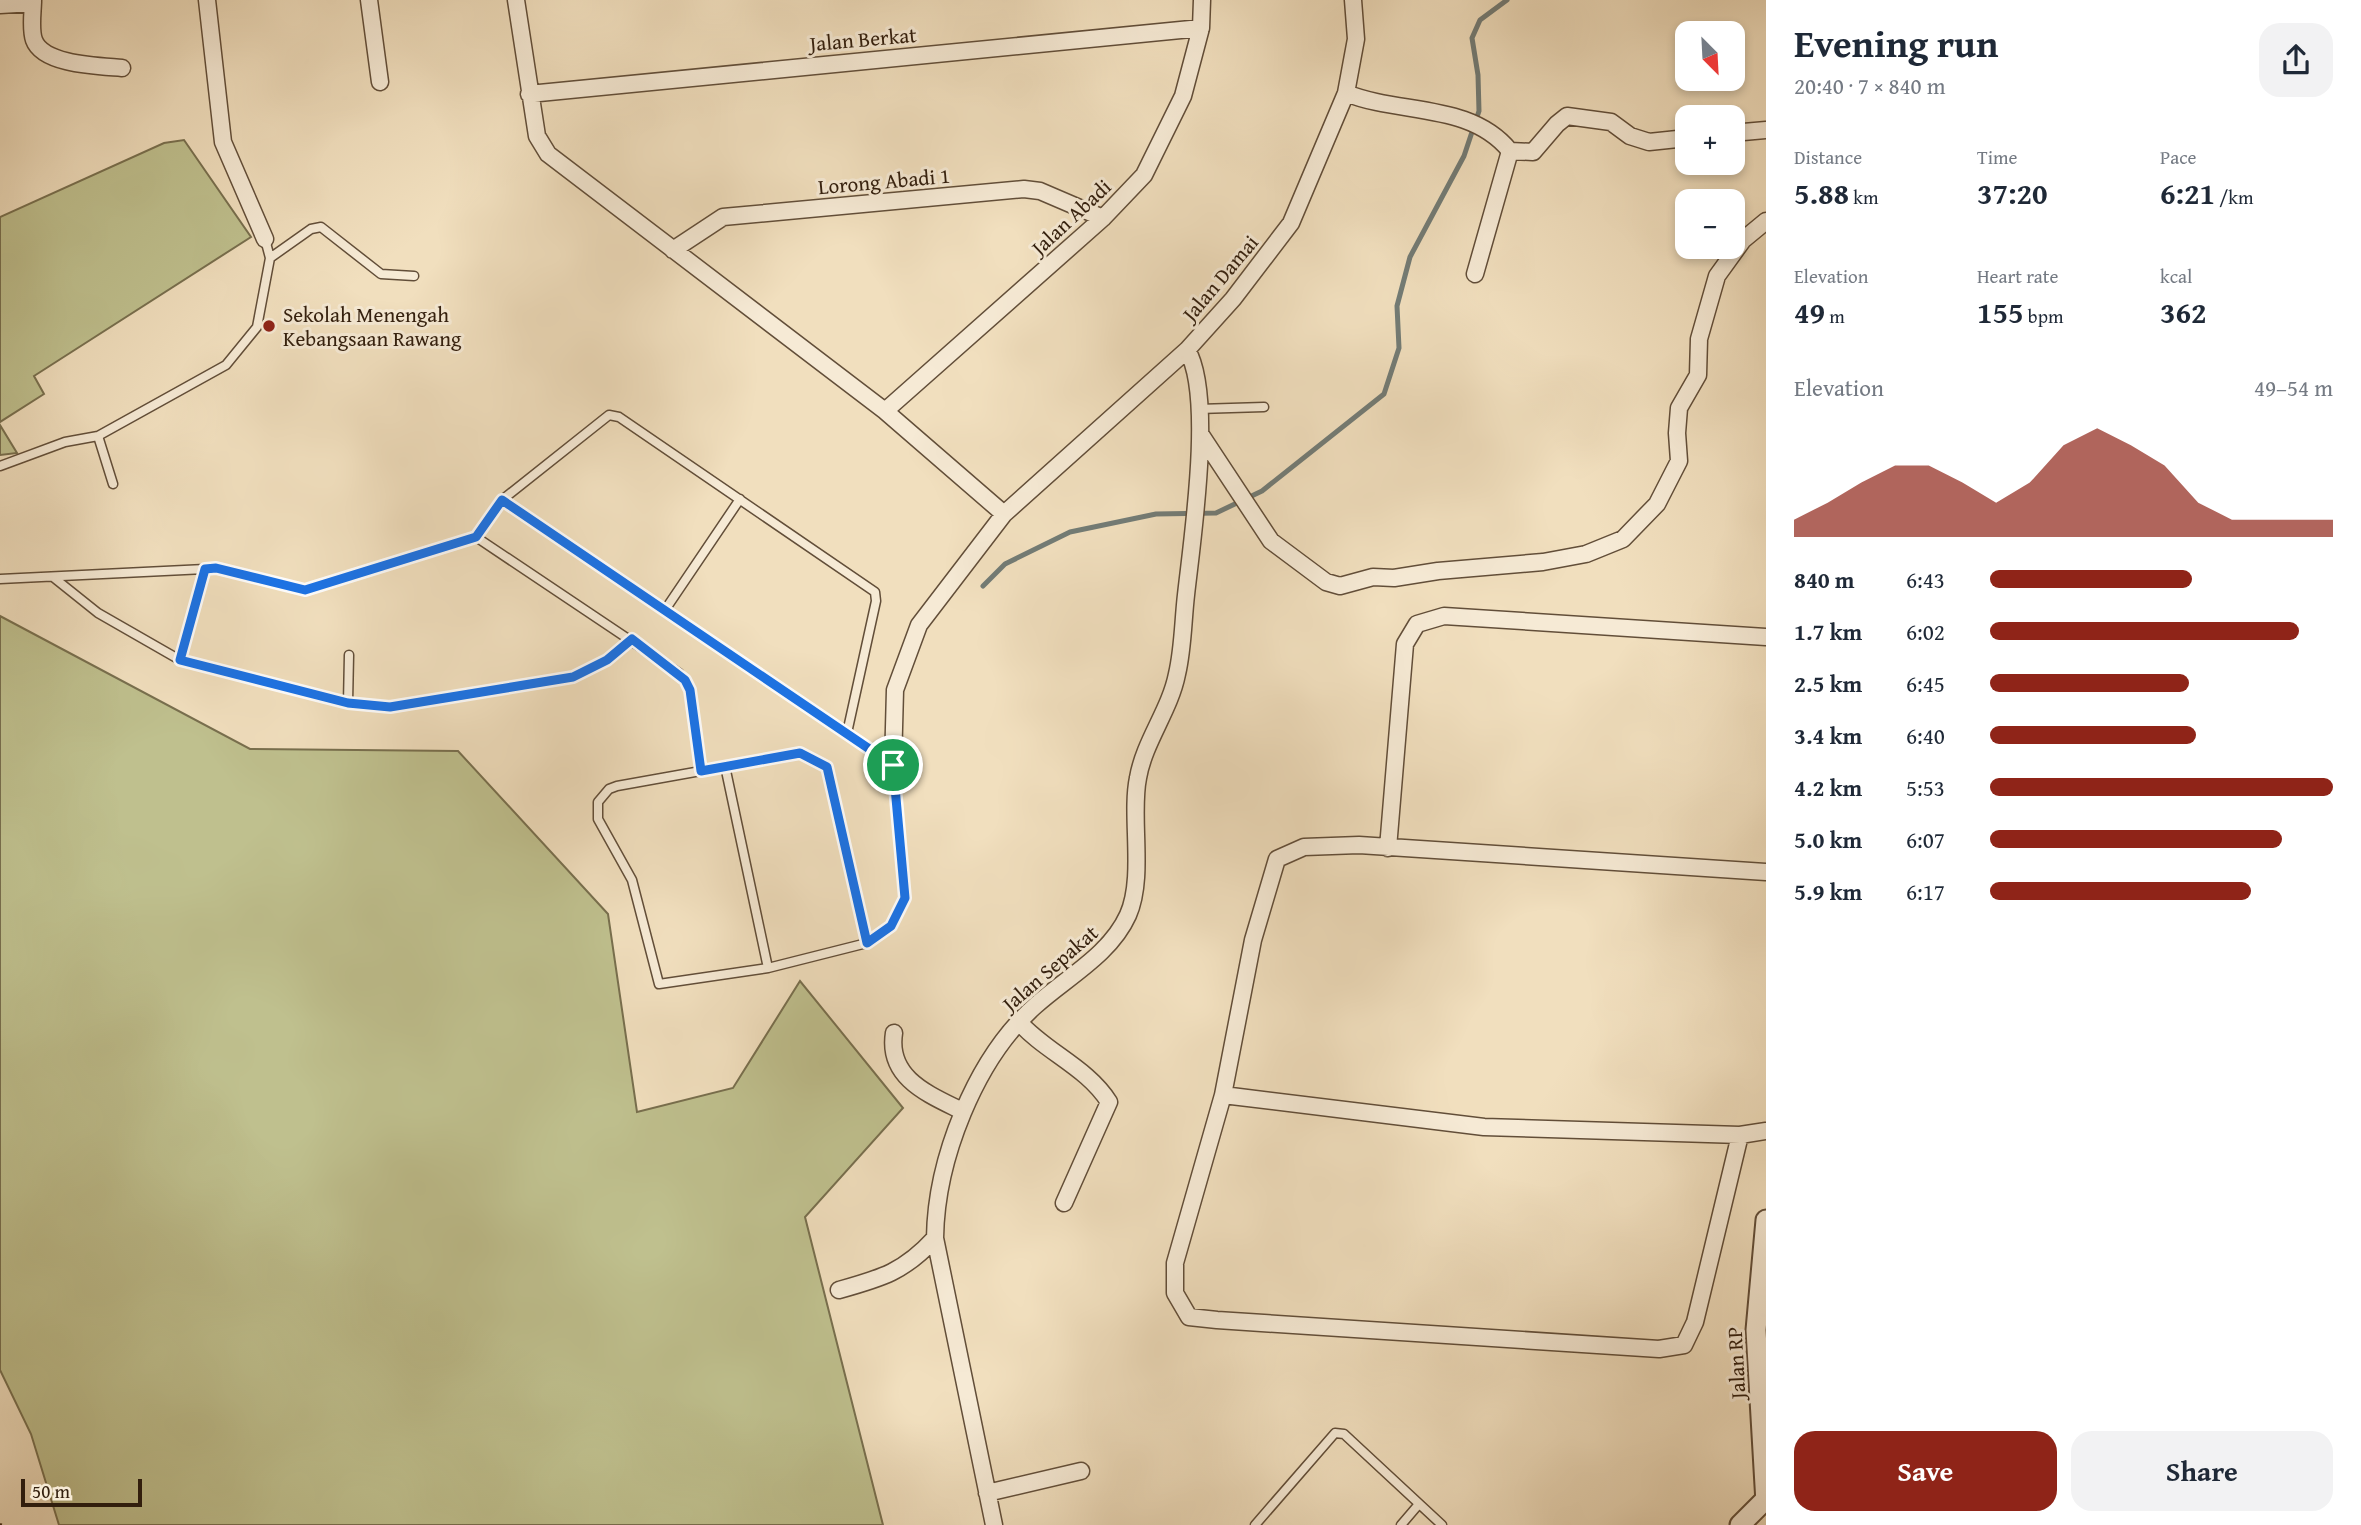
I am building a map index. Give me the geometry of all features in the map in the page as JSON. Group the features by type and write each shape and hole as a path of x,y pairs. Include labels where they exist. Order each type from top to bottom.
{"street":[{"path":"207,0 223,142 265,239"},
{"path":"369,0 380,82"},
{"path":"516,0 537,136 548,154 885,411 1004,514"},
{"name":"Jalan Abadi","path":"885,411 1104,218 1144,175 1184,96 1201,28 1202,0"},
{"name":"Jalan Damai","path":"893,765 895,690 919,625 1004,514 1187,350 1234,299 1291,223 1346,93 1356,39 1353,0"},
{"path":"0,5 33,1 34,40 45,54 78,65 122,68"},
{"name":"Jalan Berkat","path":"529,94 1201,28"},
{"path":"1346,93 1361,99 1471,122 1500,140 1510,151 1533,152 1567,116 1611,122 1630,136 1648,142 1675,139"},
{"path":"1745,132 1766,130"},
{"path":"1475,274 1510,151"},
{"name":"Lorong Abadi 1","path":"673,250 723,218 1024,189 1040,191 1104,218"},
{"path":"1201,435 1271,541 1326,582 1340,586 1373,577 1394,578 1438,571 1543,562 1586,554 1623,539 1657,504 1679,461 1676,433 1679,408 1698,375 1699,339 1717,276 1743,240 1766,221"},
{"name":"Jalan Sepakat","path":"994,1525 935,1238 936,1209 962,1111 988,1059 1018,1021 1114,941 1130,912 1138,852 1138,778 1177,676 1194,522 1201,435 1196,364 1187,350"},
{"path":"1388,848 1405,644 1417,624 1444,615 1766,638"},
{"path":"1740,1135 1695,1322 1684,1345 1659,1349 1217,1320 1189,1317 1175,1293 1175,1263 1223,1095 1253,940 1277,859 1304,847 1359,845 1766,872"},
{"path":"1018,1021 1030,1035 1098,1085 1108,1102 1065,1203"},
{"path":"894,1032 891,1050 899,1067 927,1094 962,1111"},
{"path":"1223,1095 1484,1127 1740,1135 1766,1131"},
{"name":"Jalan RP","path":"1765,1501 1756,1330 1766,1220"},
{"path":"839,1290 888,1276 902,1269 935,1238"},
{"path":"987,1493 1081,1471"},
{"path":"1740,1525 1765,1501"}],"lane":[{"path":"270,258 311,229 321,227 381,274 414,276"},
{"path":"0,466 65,442 99,436 226,365 257,327 270,258 265,239"},
{"path":"1198,408 1264,407"},
{"path":"0,579 216,568 305,590 476,537 502,500 605,417 614,415 875,592 876,601 847,733"},
{"path":"99,436 113,484"},
{"path":"665,610 740,499"},
{"path":"502,500 893,765 905,898 891,926 867,943 768,968 659,984 632,880 598,819 598,802 609,789 800,753 827,767 867,943"},
{"path":"476,537 632,639 685,680 690,690 701,771"},
{"path":"180,660 205,569"},
{"path":"53,577 98,613 180,660 348,703 390,707 573,677 607,660 632,639"},
{"path":"348,703 349,655"},
{"path":"725,766 768,968"},
{"path":"1255,1525 1335,1433 1344,1434 1442,1525"},
{"path":"1401,1525 1419,1504"}],"green space":[{"path":"184,140 251,237 34,376 44,394 0,422 0,217 164,143"},
{"path":"0,425 17,453 0,455"},
{"path":"0,616 250,749 458,751 608,914 637,1112 733,1088 800,981 903,1108 805,1217 883,1525 59,1525 31,1434 0,1370"}],"waterway":[{"path":"983,586 1005,564 1070,532 1156,514 1216,513 1262,491 1384,394 1399,348 1397,306 1410,257 1464,156 1479,111 1478,75 1472,38 1480,20 1507,0"}],"place":[{"name":"Sekolah Menengah Kebangsaan Rawang","path":"269,326"}],"route":[{"path":"502,500 893,765 905,898 891,926 867,943 827,767 800,753 701,771 690,690 685,680 632,639 607,660 573,677 390,707 348,703 180,660 205,569 216,568 305,590 476,537 502,500"}]}
